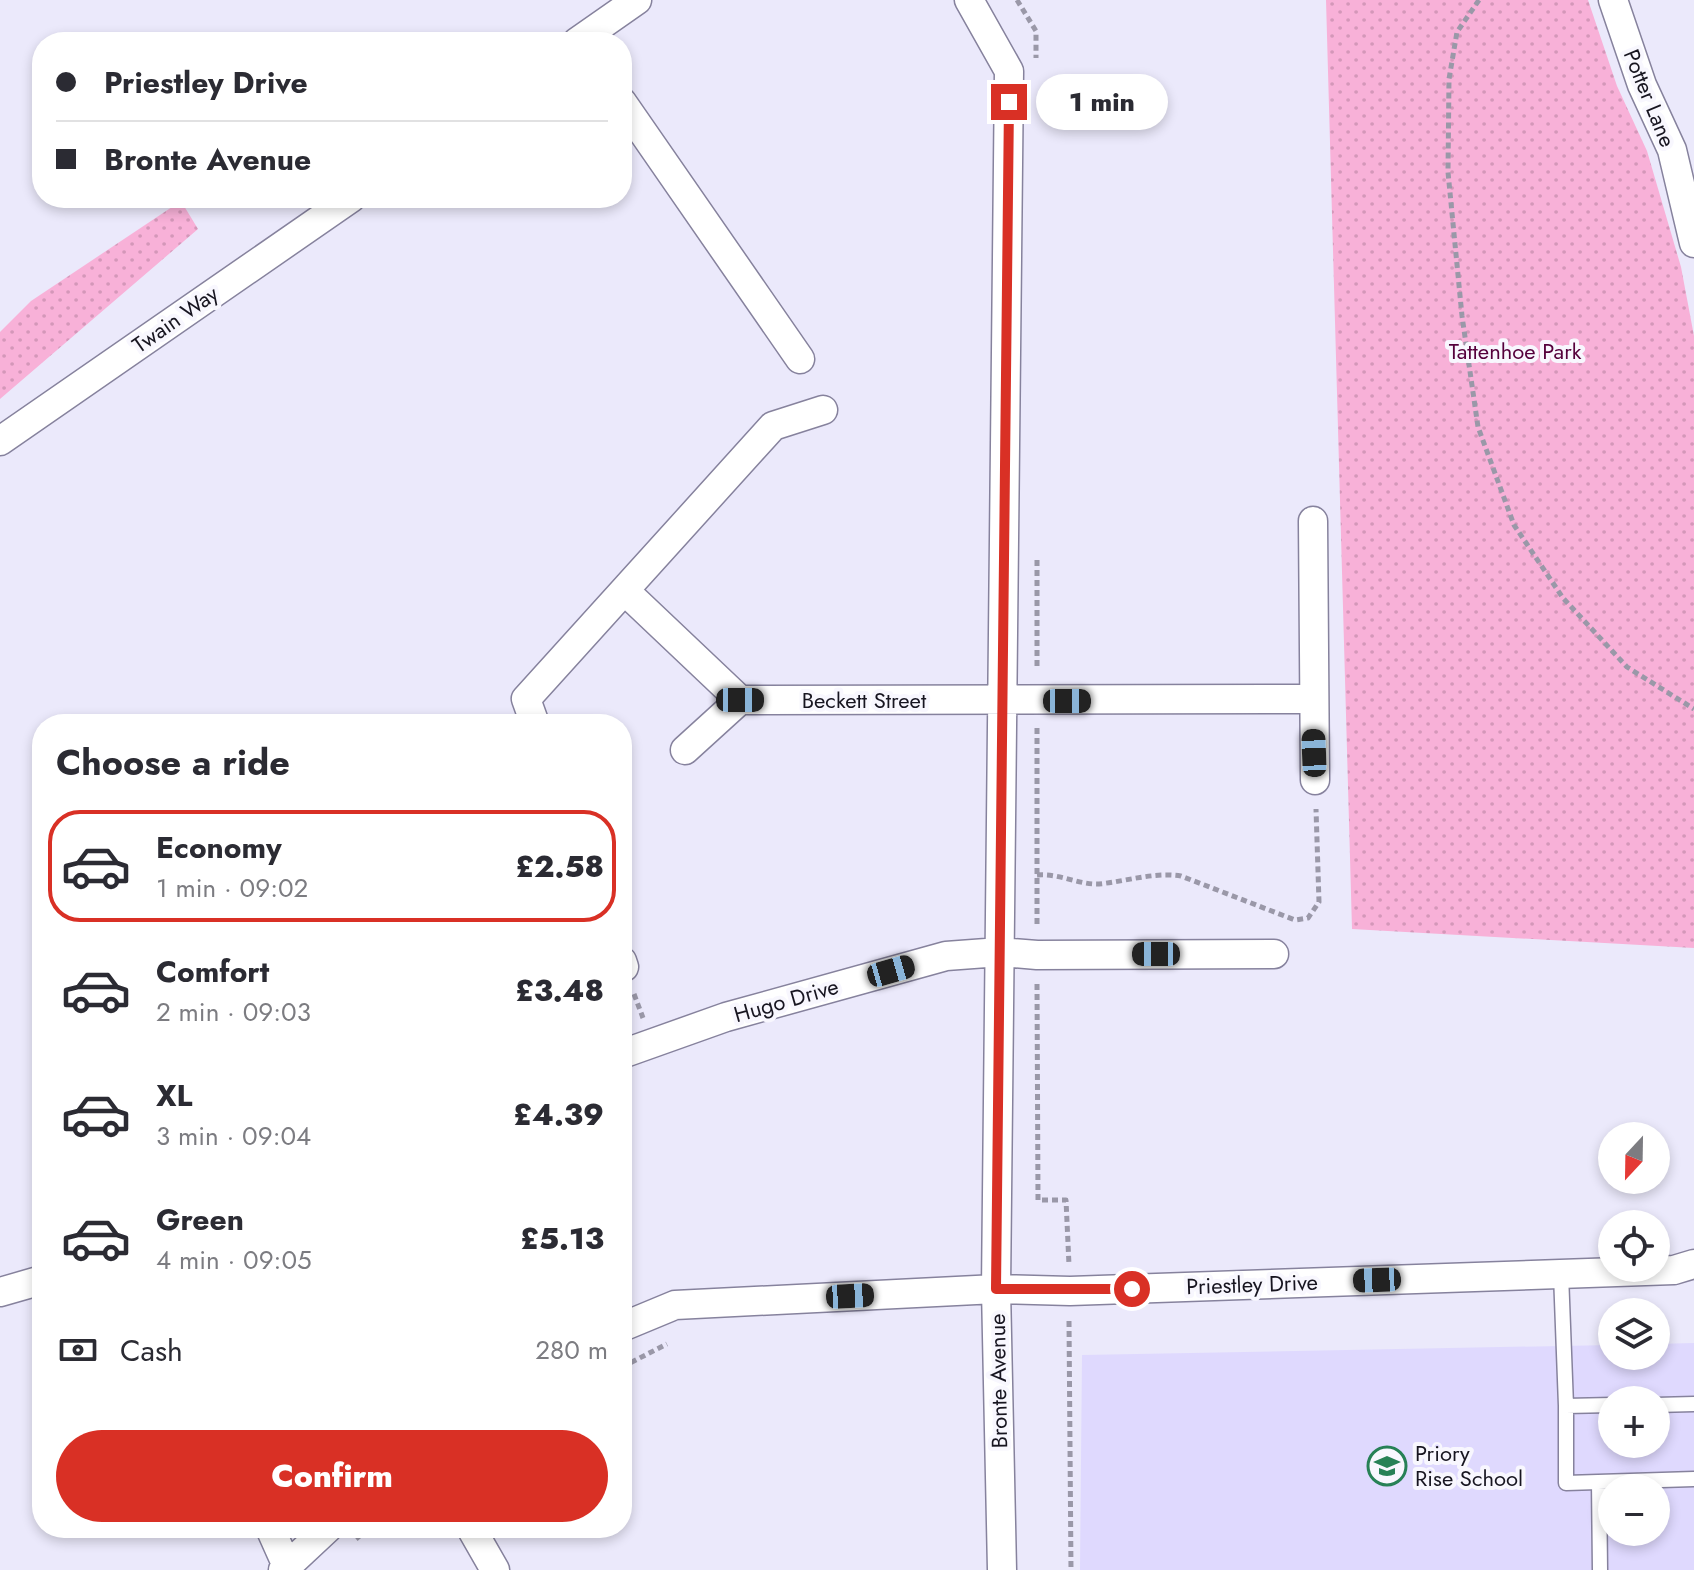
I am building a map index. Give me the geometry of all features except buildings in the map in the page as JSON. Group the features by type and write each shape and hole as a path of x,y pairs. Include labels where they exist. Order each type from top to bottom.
{"street":[{"path":"592,32 637,0"},
{"name":"Bronte Avenue","path":"969,0 1009,71 996,1289 1002,1570"},
{"name":"Potter Lane","path":"1613,0 1642,85 1683,147 1694,243"},
{"path":"632,116 800,359"},
{"name":"Twain Way","path":"0,441 337,208"},
{"path":"531,714 526,699 773,426 823,410"},
{"path":"1313,521 1315,780"},
{"path":"625,591 740,700 685,750"},
{"name":"Beckett Street","path":"740,700 1313,699"},
{"path":"1000,952 1037,955 1274,954"},
{"name":"Hugo Drive","path":"632,1050 726,1017 946,956 1000,952"},
{"name":"Priestley Drive","path":"632,1323 675,1305 996,1289 1070,1291 1674,1270 1694,1264"},
{"path":"0,1292 32,1283"},
{"path":"274,1538 285,1568 317,1538"},
{"path":"477,1538 495,1570"}],"lane":[{"path":"1561,1274 1566,1483 1598,1482"},
{"path":"1670,1405 1694,1404"},
{"path":"1566,1406 1598,1405"},
{"path":"1670,1480 1694,1479"},
{"path":"1600,1546 1600,1570"}],"path":[{"path":"1479,0 1457,32 1449,79 1448,172 1462,316 1478,427 1514,525 1563,598 1627,667 1694,709"},
{"path":"1037,701 1038,1200 1066,1200 1070,1291"},
{"path":"1037,875 1051,873 1096,884 1162,873 1181,876 1295,920 1308,918 1319,902 1315,780"},
{"path":"632,989 652,1043"},
{"path":"1054,1320 1069,1319 1071,1570"},
{"path":"632,1362 674,1340"}],"shaded area":[{"name":"Priory Rise School","path":"1694,1343 1694,1570 1080,1570 1082,1355 1598,1345 1598,1370 1670,1370 1670,1344"}],"green space":[{"name":"Tattenhoe Park","path":"1326,0 1588,0 1617,86 1647,151 1681,267 1694,336 1694,948 1352,929"},
{"path":"170,208 185,208 198,229 0,399 0,332 31,301"}],"place":[{"name":"Priory Rise School","path":"1387,1466"}],"route":[{"path":"1009,102 996,1289 1132,1289"}]}
